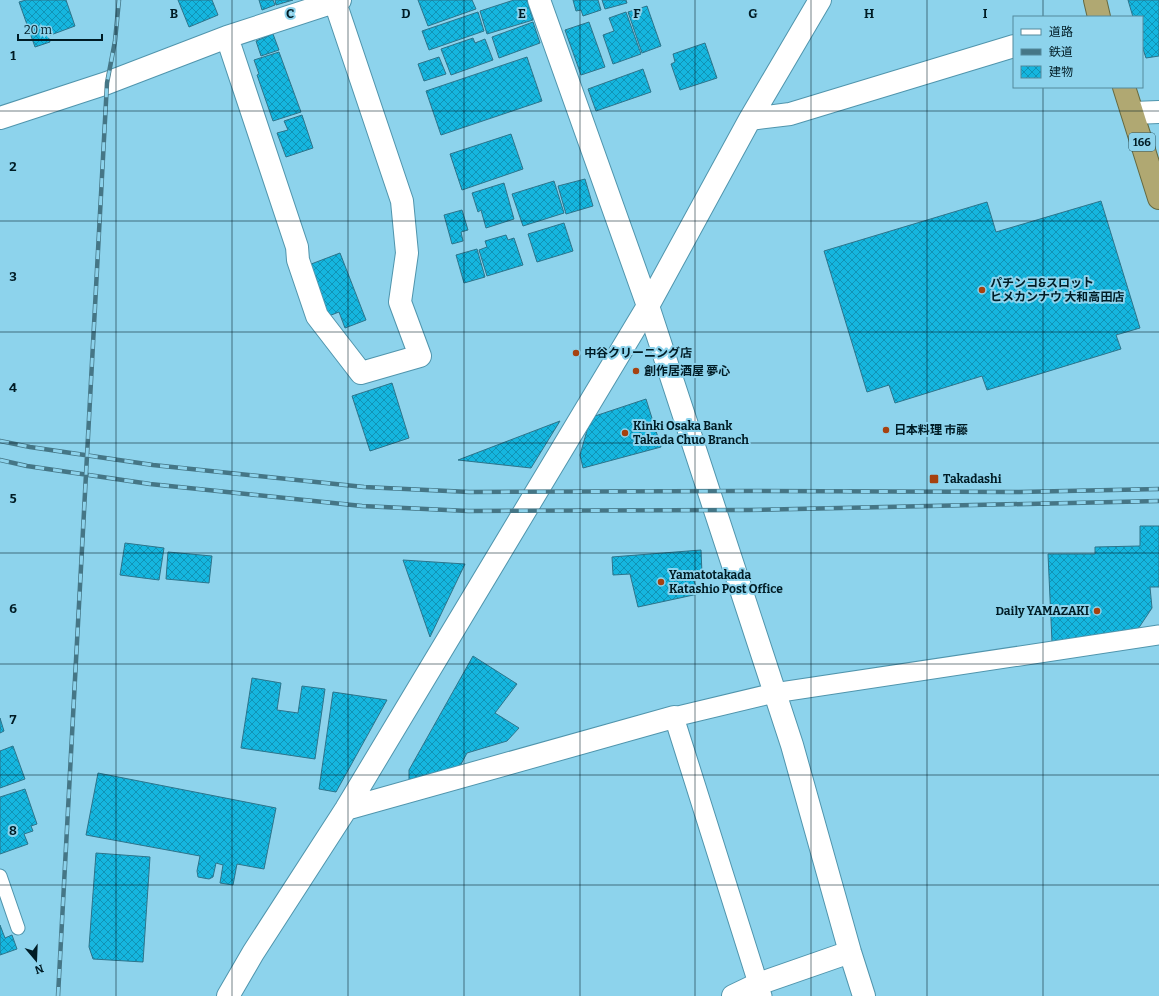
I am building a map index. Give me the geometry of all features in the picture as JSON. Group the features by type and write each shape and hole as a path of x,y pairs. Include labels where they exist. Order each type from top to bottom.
{"highway":[{"path":"1095,0 1099,16"},
{"name":"166","path":"1124,88 1159,198"}],"street":[{"path":"539,0 648,306 792,745 850,952 864,996"},
{"path":"228,996 253,953 346,809 648,306 750,119 820,0"},
{"path":"0,118 108,83 227,37 338,1 402,201 408,253 400,302 420,356 361,373 317,316 298,260 298,247 227,37"},
{"path":"750,119 790,114 1013,46"},
{"path":"1133,113 1159,112"},
{"path":"346,809 674,717 774,693 1078,649 1159,635"},
{"path":"674,717 760,990"},
{"path":"733,996 760,990 850,952"}],"lane":[{"path":"0,876 18,928"}],"building":[{"path":"26,0 66,0 75,26 48,36 50,42 35,47 19,2"},
{"path":"178,0 212,0 218,15 189,27"},
{"path":"259,0 273,0 275,5 262,10"},
{"path":"275,0 293,0 276,5"},
{"path":"418,0 472,0 476,9 428,26"},
{"path":"514,0 527,0 533,20 487,34 480,11"},
{"path":"573,0 598,0 601,10 583,16 581,10 576,11"},
{"path":"602,0 626,0 627,3 605,9"},
{"path":"1128,0 1159,0 1159,56 1146,58 1143,49 1143,16 1133,16"},
{"path":"647,6 661,46 642,53 628,12"},
{"path":"478,12 484,31 429,50 422,31"},
{"path":"626,12 641,54 613,64 603,35 614,31 609,18"},
{"path":"533,22 540,43 499,58 492,37"},
{"path":"589,22 605,67 581,75 565,30"},
{"path":"273,34 279,50 261,56 256,41"},
{"path":"473,38 475,43 485,39 493,60 451,75 441,49"},
{"path":"705,43 717,78 680,90 671,64 675,62 673,54"},
{"path":"279,52 301,112 273,121 257,75 259,74 254,60"},
{"path":"439,57 446,74 424,81 418,64"},
{"path":"527,57 542,101 441,135 426,91"},
{"path":"643,69 651,92 596,111 588,89"},
{"path":"302,115 313,148 286,157 277,133 288,130 284,121"},
{"path":"511,134 523,169 462,190 450,154"},
{"path":"585,179 593,206 566,214 558,186"},
{"path":"554,181 564,213 523,226 512,194"},
{"path":"504,183 514,219 486,228 481,210 478,212 472,193"},
{"name":"パチンコ&スロット ヒメカンナウ 大和高田店","path":"1101,201 1140,328 1116,335 1121,349 987,390 982,376 895,403 889,385 867,392 824,251 987,202 996,232"},
{"path":"462,210 468,230 461,232 463,241 452,244 444,215"},
{"path":"564,223 573,251 537,262 528,234"},
{"path":"506,235 508,240 514,238 523,265 487,276 479,250 487,247 485,241"},
{"path":"477,249 485,277 464,283 456,255"},
{"path":"340,253 366,320 345,328 339,312 326,317 306,266"},
{"path":"392,383 409,438 370,451 352,396"},
{"path":"646,399 661,447 583,468 580,455 590,420 595,416"},
{"path":"560,421 531,468 458,460"},
{"path":"1140,526 1159,526 1159,587 1150,587 1152,608 1138,629 1052,642 1048,554 1095,554 1095,547 1140,546"},
{"path":"125,543 164,548 159,580 120,575"},
{"path":"701,550 702,574 692,574 698,594 638,607 630,574 613,575 612,557"},
{"path":"168,552 212,556 209,583 166,579"},
{"path":"403,560 465,564 430,637"},
{"path":"473,656 517,684 495,713 519,728 507,741 467,753 453,779 409,785 409,770"},
{"path":"252,678 281,683 277,710 298,713 302,686 325,689 315,759 241,748"},
{"path":"333,692 387,700 336,792 319,789"},
{"path":"0,718 4,731 0,733"},
{"path":"13,746 25,779 0,788 0,751"},
{"path":"98,773 276,808 264,869 237,864 233,885 220,883 223,865 216,863 213,877 209,879 198,877 197,871 200,856 86,835"},
{"path":"25,789 37,824 31,826 33,831 24,834 28,844 0,854 0,797"},
{"path":"96,853 150,857 143,962 93,959 89,947"},
{"path":"0,925 5,938 12,935 17,949 0,955"}],"railway":[{"path":"58,996 107,83 115,41 119,0"},
{"path":"0,441 30,447 153,465 364,487 469,492 1019,492 1159,489"},
{"path":"0,460 27,466 150,484 362,506 468,511 749,510 1159,501"}],"place":[{"name":"パチンコ&スロット ヒメカンナウ 大和高田店","path":"982,290"},
{"name":"中谷クリーニング店","path":"576,353"},
{"name":"創作居酒屋 夢心","path":"636,371"},
{"name":"日本料理 市藤","path":"886,430"},
{"name":"Kinki Osaka Bank Takada Chuo Branch","path":"625,433"},
{"name":"Takadashi","path":"934,479"},
{"name":"Yamatotakada Katashio Post Office","path":"661,582"},
{"name":"Daily YAMAZAKI","path":"1097,611"}]}
